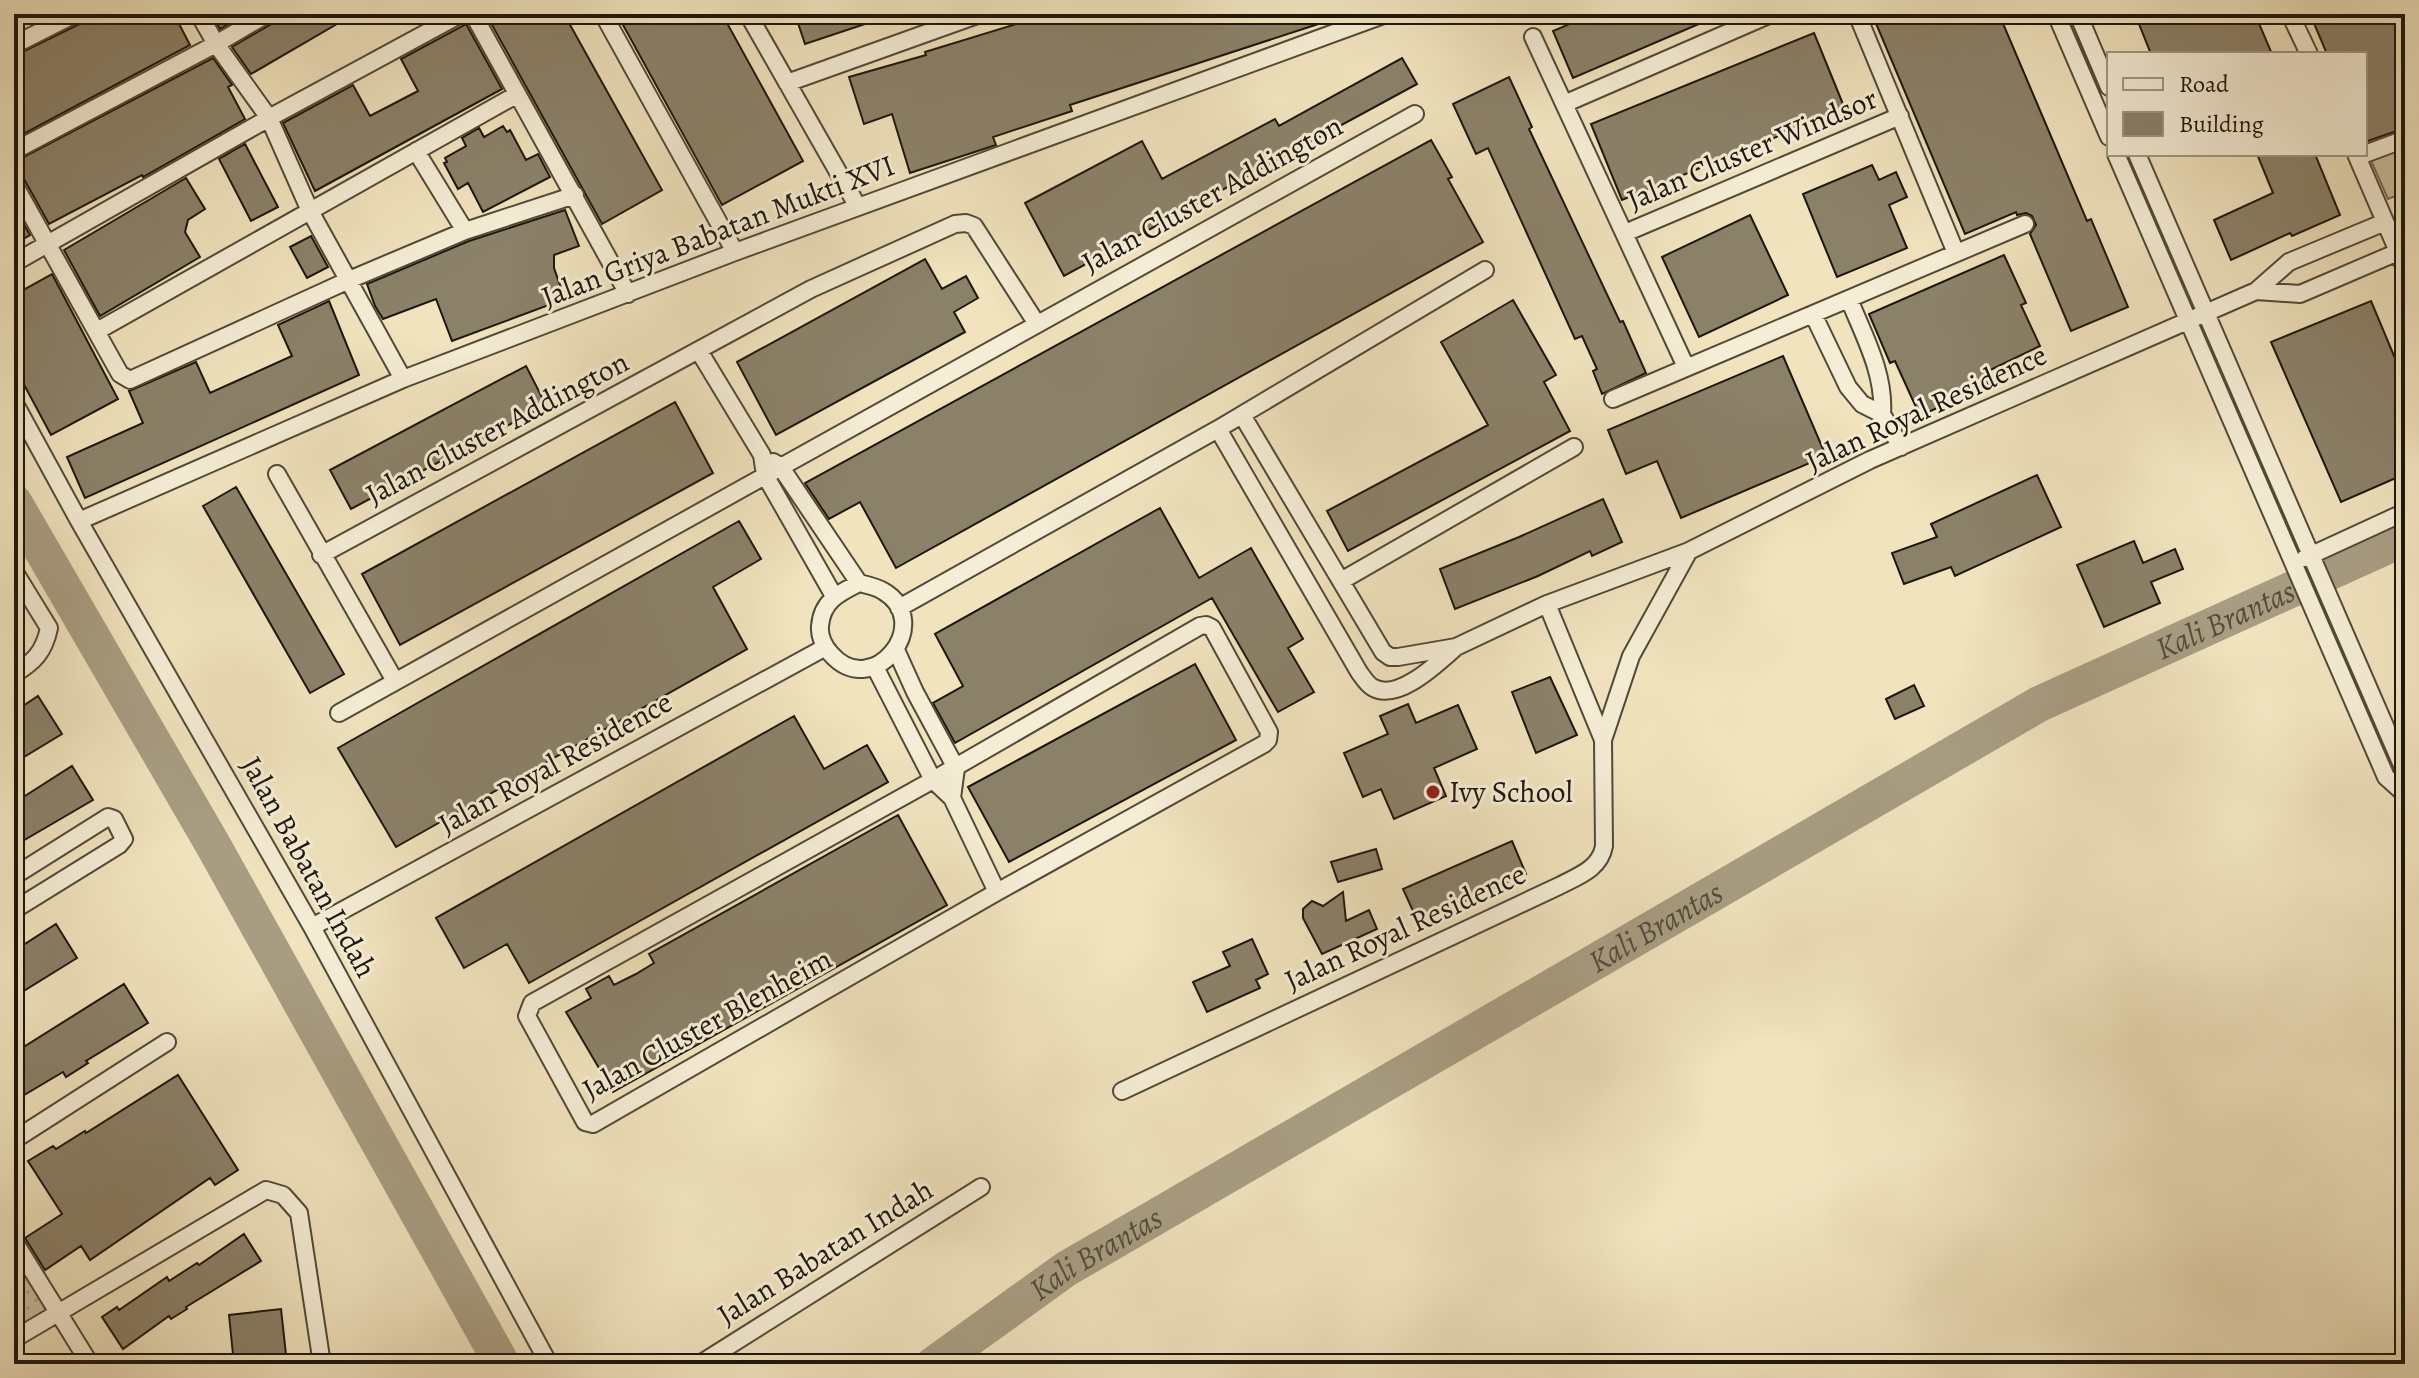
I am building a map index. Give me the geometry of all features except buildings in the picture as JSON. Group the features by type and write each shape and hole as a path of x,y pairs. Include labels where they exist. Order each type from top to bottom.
{"street":[{"path":"14,45 75,14"},
{"path":"199,14 216,44 269,118 310,211 403,379"},
{"path":"14,151 267,14"},
{"path":"14,263 269,118 461,14"},
{"path":"473,14 628,294"},
{"path":"603,14 735,252"},
{"path":"748,14 858,207"},
{"path":"787,83 980,14"},
{"name":"Jalan Griya Babatan Mukti XVI","path":"79,521 403,379 735,252 1386,14"},
{"path":"1564,104 1771,14"},
{"name":"Jalan Cluster Windsor","path":"1857,14 1956,253"},
{"path":"2056,14 2107,132"},
{"path":"2078,14 2107,82"},
{"path":"2290,14 2308,52"},
{"name":"Jalan Cluster Windsor","path":"1533,37 1686,367"},
{"path":"97,331 516,95"},
{"name":"Jalan Cluster Addington","path":"339,713 1415,114"},
{"name":"Jalan Cluster Windsor","path":"1625,233 1900,116"},
{"path":"2367,153 2405,139"},
{"path":"416,151 465,231"},
{"path":"2117,156 2374,751 2386,777 2405,794"},
{"path":"2138,156 2405,772"},
{"path":"2256,291 2300,294 2402,260 2360,156"},
{"path":"14,184 120,374 130,380 465,231 575,195"},
{"path":"2256,291 2289,262 2385,222"},
{"name":"Jalan Cluster Addington","path":"321,555 811,289 955,224 974,226 1037,324"},
{"path":"1613,399 2025,224"},
{"path":"899,608 1218,429 1485,270"},
{"name":"Jalan Royal Residence","path":"1242,415 1376,643 1390,657 1460,645 1547,604 1689,551 1901,447 2256,291"},
{"path":"1849,299 1877,370 1884,395 1882,414"},
{"path":"1813,314 1848,387 1862,404 1882,414 1901,447"},
{"path":"699,351 773,471 859,583 884,591 899,608 904,631 896,650 875,667 856,669 837,662 824,648 819,628 824,609 834,596 859,583"},
{"name":"Jalan Babatan Indah","path":"14,402 312,927 549,1364"},
{"name":"Jalan Royal Residence","path":"1218,429 1359,672 1372,687 1387,691 1401,689 1460,645"},
{"path":"1341,581 1574,447"},
{"path":"773,471 834,596"},
{"path":"277,474 395,681"},
{"path":"2295,568 2314,562 2405,512"},
{"name":"Jalan Royal Residence","path":"1122,1091 1591,869 1602,856 1604,846 1603,740 1631,656 1689,551"},
{"path":"14,571 49,628 46,643 35,662 14,674"},
{"name":"Jalan Royal Residence","path":"1547,604 1603,740"},
{"name":"Jalan Cluster Blenheim","path":"1206,625 1212,628 1269,732 1264,744 997,892 593,1124 585,1122 527,1016 532,1003 933,780 1206,625"},
{"name":"Jalan Royal Residence","path":"312,927 824,648"},
{"path":"896,650 956,768 952,798"},
{"path":"875,667 933,780 952,798 997,892"},
{"path":"14,876 108,817 114,819 124,839 14,910"},
{"path":"14,1140 167,1042"},
{"name":"Jalan Babatan Indah","path":"700,1364 981,1187"},
{"path":"14,1339 266,1190 283,1195 299,1213 322,1364"},
{"path":"14,1241 90,1364"}],"shaded area":[{"path":"2405,141 2405,192 2388,199 2369,156"},
{"path":"14,1241 58,1314 14,1339"}],"waterway":[{"path":"14,502 213,845 502,1364"},
{"name":"Kali Brantas","path":"934,1364 1066,1269 2039,704 2405,538"}],"place":[{"name":"Ivy School","path":"1433,792"}]}
